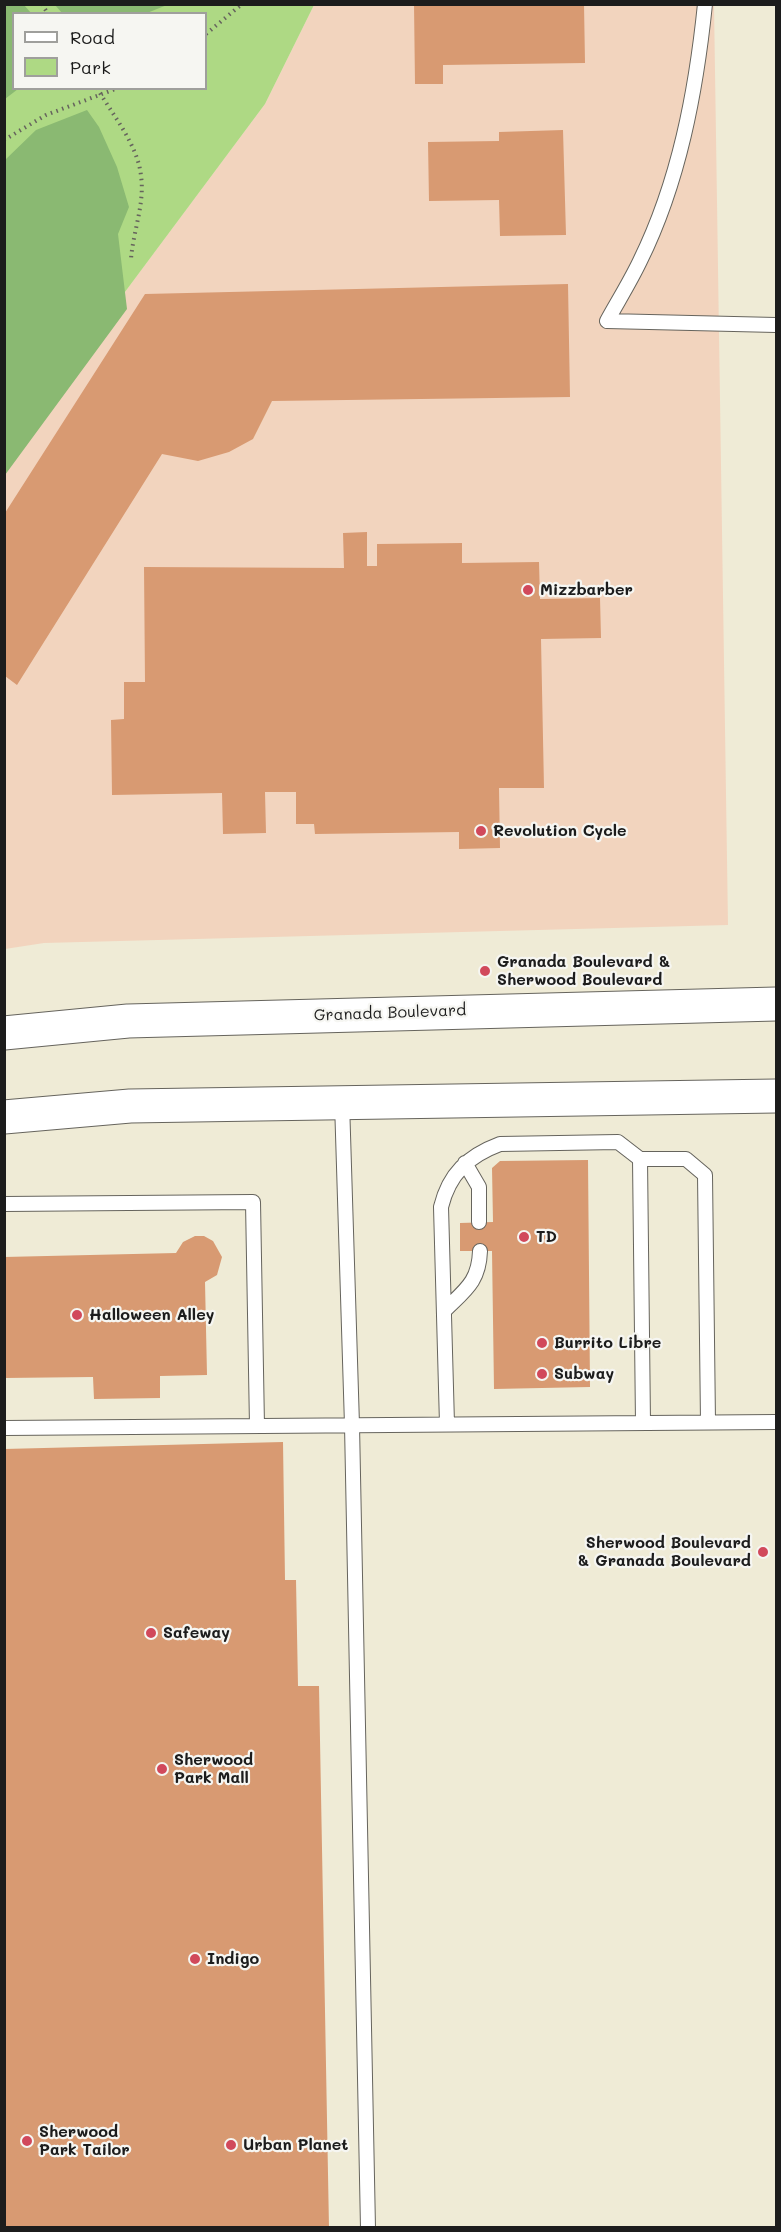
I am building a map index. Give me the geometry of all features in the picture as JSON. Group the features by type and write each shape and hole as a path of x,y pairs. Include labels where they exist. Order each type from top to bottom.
{"main road":[{"name":"Granada Boulevard","path":"4,1033 128,1021 777,1004"},
{"path":"4,1117 130,1107 777,1096"}],"lane":[{"path":"705,4 699,65 680,155 640,261 606,321 777,325"},
{"path":"342,1102 352,1425 368,2228"},
{"path":"447,1424 441,1208 446,1190 455,1173 482,1151 500,1144 618,1142 640,1159 686,1159 705,1175 708,1422"},
{"path":"640,1159 643,1423"},
{"path":"465,1163 479,1187 479,1222"},
{"path":"4,1204 254,1202 257,1426"},
{"path":"444,1311 472,1284 479,1269 480,1251"},
{"path":"4,1428 777,1422"}],"path":[{"path":"207,33 242,4"},
{"path":"98,90 130,145 141,174 141,196 131,259"},
{"path":"4,140 46,115 112,90"}],"shaded area":[{"path":"314,5 714,5 728,925 44,943 5,949 4,454 265,104"}],"green space":[{"path":"5,4 24,5 30,12 12,12 12,90 17,90 5,99"},
{"path":"5,5 314,5 265,104 5,453"},
{"path":"55,5 167,5 150,12 61,12"},
{"path":"87,110 99,127 117,167 129,207 118,234 127,309 5,475 5,160 36,130"}],"building":[{"path":"414,4 584,4 585,63 443,65 443,84 415,84"},
{"path":"563,130 566,235 500,236 499,200 429,201 428,142 499,141 499,132"},
{"path":"568,284 570,397 272,401 253,439 229,452 198,461 162,454 17,685 5,676 5,513 145,294"},
{"path":"367,532 367,566 377,566 377,544 462,543 462,563 539,562 540,599 600,598 601,638 541,639 544,788 499,788 500,848 459,849 459,832 315,834 314,824 296,824 296,792 265,792 266,833 223,834 222,793 112,795 111,720 124,719 124,682 145,682 144,567 344,568 343,533"},
{"name":"TD","path":"588,1160 590,1387 494,1389 492,1251 460,1251 460,1223 493,1222 492,1168 500,1161"},
{"path":"195,1236 204,1236 213,1241 222,1257 217,1275 205,1282 207,1375 160,1376 160,1398 94,1399 93,1377 4,1378 4,1257 176,1253 183,1242"},
{"name":"Sherwood Park Mall","path":"283,1442 285,1580 296,1580 298,1686 319,1686 329,2228 4,2228 4,1449"}],"place":[{"name":"Mizzbarber","path":"528,590"},
{"name":"Revolution Cycle","path":"481,831"},
{"name":"Granada Boulevard & Sherwood Boulevard","path":"485,971"},
{"name":"TD","path":"524,1237"},
{"name":"Halloween Alley","path":"77,1315"},
{"name":"Burrito Libre","path":"542,1343"},
{"name":"Subway","path":"542,1374"},
{"name":"Sherwood Boulevard & Granada Boulevard","path":"763,1552"},
{"name":"Safeway","path":"151,1633"},
{"name":"Sherwood Park Mall","path":"162,1769"},
{"name":"Indigo","path":"195,1959"},
{"name":"Sherwood Park Tailor","path":"27,2141"},
{"name":"Urban Planet","path":"231,2145"}]}
